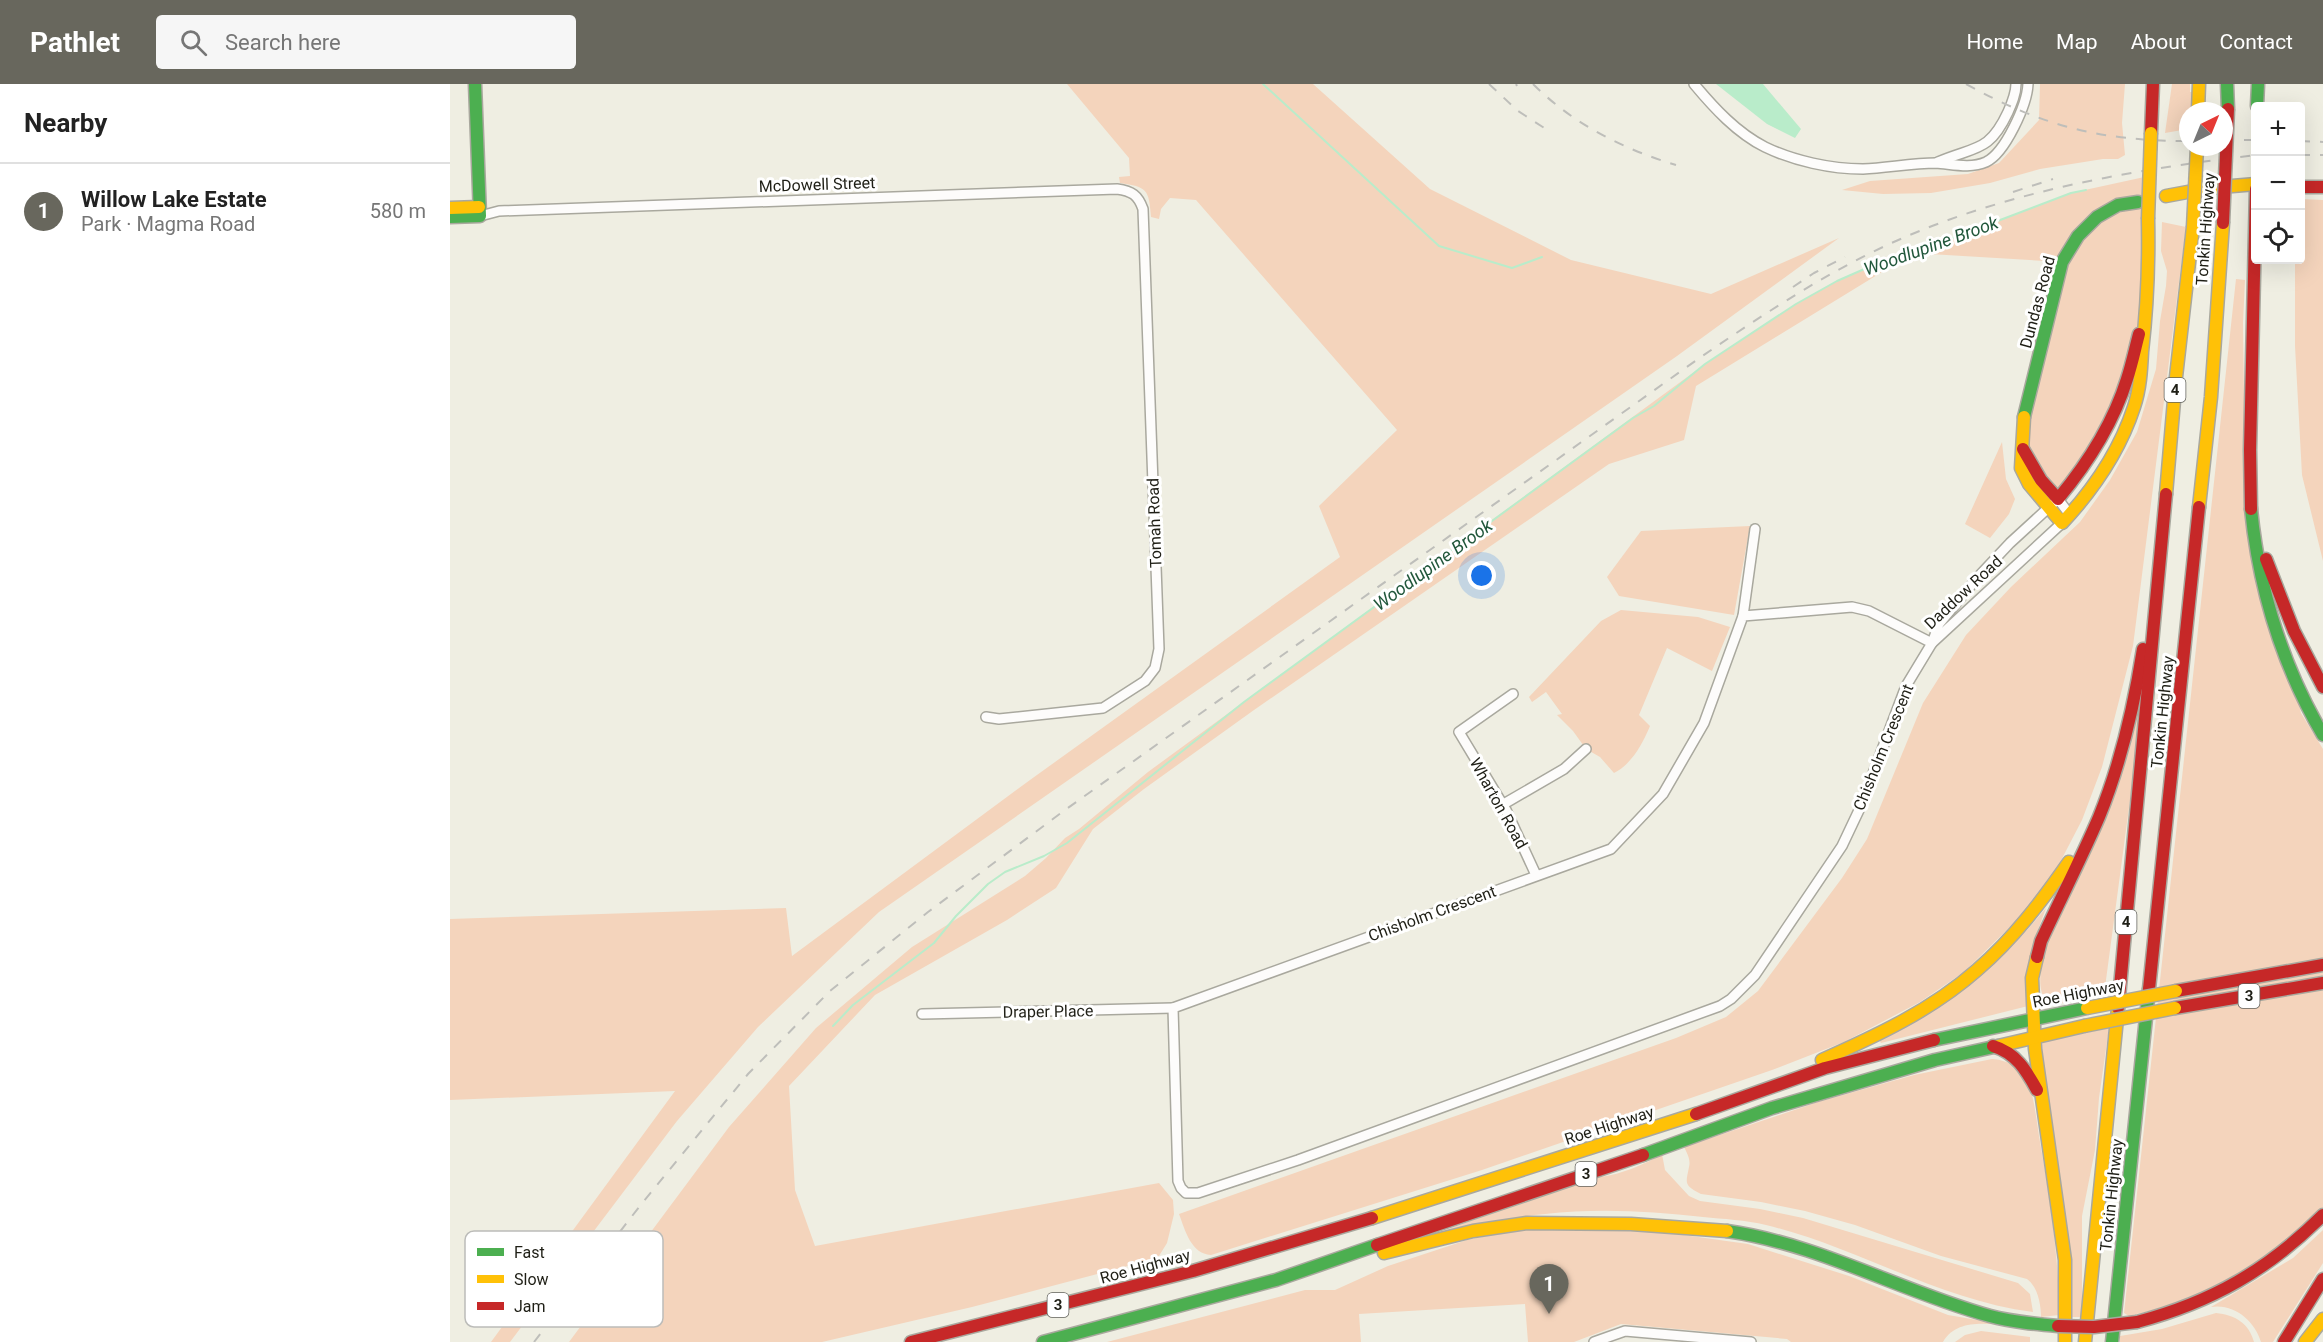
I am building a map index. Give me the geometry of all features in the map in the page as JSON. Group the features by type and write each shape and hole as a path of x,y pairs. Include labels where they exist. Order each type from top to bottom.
{"main road":[{"path":"475,84 479,211"},
{"name":"Daddow Road","path":"2066,519 2091,491 2130,417 2139,390 2149,277 2148,219 2153,84"},
{"path":"2198,102 2199,84"},
{"name":"Tonkin Highway","path":"2112,1342 2210,408 2223,223 2227,84"},
{"path":"2257,102 2258,84"},
{"name":"Tonkin Highway","path":"2085,1342 2152,658 2164,502 2193,226 2197,156"},
{"path":"2166,196 2209,188 2251,184"},
{"path":"2305,187 2323,188"},
{"name":"Dundas Road","path":"2066,519 2053,504 2022,449 2023,420 2062,262 2078,236 2097,217 2118,205 2138,202"},
{"name":"McDowell Street","path":"450,208 479,211"},
{"path":"2255,210 2250,468 2253,524 2263,587 2275,632 2298,690 2323,735"},
{"name":"McDowell Street","path":"450,218 479,211"},
{"name":"Daddow Road","path":"2053,504 2089,458 2114,415 2127,381 2135,345 2147,313"},
{"path":"2066,1342 2065,1260 2035,1049 2032,978 2040,941 2099,816 2115,770 2136,694 2164,502"},
{"path":"2253,524 2294,631 2323,687"},
{"path":"1713,1107 1873,1038 1960,985 2014,934 2049,891 2094,817 2115,770"},
{"name":"Roe Highway","path":"911,1342 1206,1267 1419,1203 1825,1068 1929,1041 2087,1008 2323,965"},
{"name":"Roe Highway","path":"1043,1342 1276,1280 1772,1108 1854,1083 2036,1036 2175,1008 2323,983"},
{"path":"1993,1046 2008,1051 2018,1058 2042,1099"},
{"path":"1276,1280 1477,1230 1526,1223 1666,1226 1748,1234 1803,1248 1858,1266 1947,1304 1978,1314 2028,1324 2094,1327 2137,1322 2207,1300 2275,1260 2323,1215"},
{"path":"2284,1342 2323,1279"},
{"path":"2305,1342 2323,1319"}],"street":[{"path":"1694,84 1722,115 1765,147 1793,158 1861,169 1935,163 1973,165 1988,161 2005,144 2027,94 2028,84"},
{"path":"1935,163 1983,146 1994,138 2001,129 2013,100 2016,84"},
{"name":"McDowell Street","path":"479,211 1117,189 1128,190 1136,195"},
{"name":"Tomah Road","path":"986,717 999,719 1103,708 1145,681 1155,668 1159,649 1143,209 1136,195"},
{"name":"Daddow Road","path":"1932,643 1939,624 1977,577 2053,504"},
{"name":"Daddow Road","path":"1932,643 2066,519"},
{"name":"Chisholm Crescent","path":"1755,530 1743,616 1704,723 1663,794 1611,849 1173,1008 1178,1181 1185,1193 1192,1194 1298,1160 1720,1006 1731,999 1755,975 1842,846 1860,808 1906,686 1932,643"},
{"path":"1743,616 1852,607 1869,611 1932,643"},
{"name":"Wharton Road","path":"1513,694 1459,732 1502,805 1536,875"},
{"path":"1502,805 1564,769 1586,750"},
{"name":"Draper Place","path":"922,1014 1173,1008"},
{"path":"1594,1342 1625,1331 1678,1339 1751,1342"}],"shaded area":[{"path":"1067,84 1313,84 1430,189 1571,260 1711,294 1839,238 1677,356 879,912 758,1027 677,1121 594,1231 572,1231 675,1091 450,1100 450,919 786,908 792,956 1030,780 1340,557 1319,506 1397,430 1196,200 1170,198 1161,209 1159,219 1151,217 1149,200 1145,191 1136,186 1120,183 1119,177 1130,176 1129,158"},
{"path":"1716,84 1763,84 1801,129 1795,138 1767,124"},
{"path":"2040,84 2125,84 2122,123 2125,155 2118,159 2103,159 2040,169 1990,183 1931,193 1883,194 1842,190 1870,181 1968,174 1999,163 2039,120"},
{"path":"2172,84 2190,84 2190,92 2194,92 2195,102 2179,102 2179,131 2165,133"},
{"path":"2149,176 2147,313 2114,415 2058,499 2023,449 2062,262 1913,253 1696,386 1684,440 1609,464 1144,789 1093,829 1056,888 1007,920 875,995 789,1086 795,1190 815,1246 1159,1183 1173,1200 1174,1214 1167,1243 1159,1256 972,1307 822,1342 569,1342 580,1327 663,1327 663,1231 652,1231 729,1127 816,1028 912,947 1025,876 1065,838 1148,772 1705,364 1796,304 1837,281 1878,263 1913,249 1937,244 2071,193"},
{"path":"2305,199 2323,200 2323,561 2302,475 2295,346 2295,264 2305,264"},
{"path":"2162,222 2186,227 2133,646 2102,767 2082,820 2055,872 2019,918 1964,972 1920,1002 1844,1042 1772,1070 1482,1170 1211,1255 1198,1250 1190,1240 1179,1214 1676,1038 1726,1017 1758,991 1842,878 1867,839 1923,703 1966,635 2011,587 2080,522 2110,480 2137,432 2156,369 2166,286 2167,271 2161,251"},
{"path":"2236,279 2245,280 2243,323 2245,476 2301,713 2323,749 2323,1207 2268,1257 2222,1287 2188,1302 2129,1316 2124,1313"},
{"path":"2002,442 2006,479 2015,499 2009,514 1990,538 1965,524"},
{"path":"1750,526 1734,615 1619,596 1607,577 1641,531"},
{"path":"1621,610 1698,617 1730,627 1712,671 1667,648 1639,715 1650,726 1631,759 1614,773 1600,757 1586,749 1557,715 1562,714 1546,692 1532,702 1529,697 1601,621"},
{"path":"2144,695 2104,995 2071,1002 2050,1001 2044,996 2041,986 2044,950"},
{"path":"2046,908 2038,930 2028,1006 1881,1043 1879,1040 2027,930"},
{"path":"2109,1028 2099,1098 2095,1150 2082,1216 2082,1317 2069,1317 2041,1047 2044,1041"},
{"path":"1992,1059 2017,1067 2027,1079 2032,1093 2053,1228 2059,1315 2041,1317 2036,1291 2027,1279 1941,1256 1855,1225 1805,1211 1701,1194 1687,1183 1689,1162 1684,1147 1818,1102 1914,1075"},
{"path":"1662,1154 1665,1170 1689,1196 1700,1201 1760,1209 1803,1218 2018,1283 2030,1294 2033,1312 1998,1306 1964,1296 1833,1246 1766,1225 1743,1221 1643,1212 1565,1212 1497,1221 1420,1239 1594,1177 1629,1170"},
{"path":"1517,1230 1655,1231 1748,1244 1849,1276 1948,1315 2012,1326 1974,1324 1965,1326 1949,1334 1943,1342 1791,1342 1787,1339 1621,1324 1574,1342 1528,1342 1525,1304 1359,1314 1361,1342 1107,1342 1305,1290 1335,1290 1388,1266 1467,1240"},
{"path":"2323,1230 2323,1263 2273,1342 2261,1342 2249,1321 2235,1311 2220,1306 2211,1307 2293,1258"},
{"path":"2216,1313 2240,1321 2249,1330 2254,1342 2120,1342 2120,1336 2162,1329"},
{"path":"502,1327 521,1327 510,1342 491,1342"},
{"path":"1981,1331 2030,1337 2030,1342 1955,1342 1965,1335"}],"waterway":[{"path":"1263,84 1439,246 1512,268 1542,257"},
{"name":"Woodlupine Brook","path":"833,1026 853,1005 934,943 956,916 988,884 1005,872 1044,856 1067,843 1244,702 1633,418 1654,406 1705,364 1796,304 1837,281 1913,249 1937,244 2071,193 2086,190"}],"railway":[{"path":"1489,84 1518,111 1549,131"},
{"path":"1533,84 1565,111 1600,134 1656,159 1676,165"},
{"path":"1966,84 2021,111 2073,128 2127,138 2179,141"},
{"path":"2233,140 2251,140"},
{"path":"2305,141 2323,142"},
{"path":"2305,155 2323,155"},
{"path":"620,1231 748,1074 830,991 928,912 1065,810 1698,359 1766,313 1860,258 1929,227 1974,211 2020,197 2114,176 2251,156"},
{"path":"2013,192 2053,179"},
{"path":"1793,287 1845,257"},
{"path":"534,1342 546,1327"}],"traffic: fast":[{"path":"450,217 480,216 475,84"},
{"path":"2227,84 2228,102"},
{"path":"2257,102 2258,84"},
{"path":"2024,417 2062,262 2078,236 2097,217 2118,205 2138,202"},
{"path":"2251,509 2266,598 2284,654 2308,709 2323,735"},
{"path":"2112,1342 2149,989"},
{"path":"1934,1040 2087,1008"},
{"path":"1643,1155 1772,1108 1935,1060 1998,1046"},
{"path":"1727,1231 1794,1246 1990,1316 2058,1326"},
{"path":"1043,1342 1276,1280 1377,1245"}],"traffic: slow":[{"path":"2198,102 2199,84"},
{"path":"2148,219 2151,133"},
{"path":"2193,227 2197,156"},
{"path":"2166,196 2209,188 2251,184"},
{"path":"450,208 479,207"},
{"path":"2024,417 2021,468 2029,484 2062,523 2104,469 2121,439 2136,400 2141,373 2146,302 2148,219"},
{"path":"2199,507 2211,397 2223,223"},
{"path":"2166,494 2176,377 2193,227"},
{"path":"1822,1060 1903,1021 1960,984 2015,932 2069,862"},
{"path":"2037,957 2032,978 2035,1049 2065,1260 2065,1342"},
{"path":"2087,1008 2176,991"},
{"path":"2085,1342 2118,1008"},
{"path":"2084,1026 2175,1008"},
{"path":"1998,1046 2084,1026"},
{"path":"1372,1218 1696,1114"},
{"path":"1384,1253 1473,1231 1527,1223 1631,1224 1727,1231"},
{"path":"2305,1342 2323,1319"}],"traffic: jam":[{"path":"2151,133 2153,84"},
{"path":"2223,223 2226,156"},
{"path":"2305,187 2323,187"},
{"path":"2251,509 2250,450 2256,210"},
{"path":"2023,449 2041,480 2058,499 2089,457 2115,412 2139,334"},
{"path":"2118,1008 2166,494"},
{"path":"2149,989 2199,507"},
{"path":"2266,559 2294,631 2323,687"},
{"path":"2037,957 2041,941 2107,797 2126,734 2143,649"},
{"path":"2176,991 2323,965"},
{"path":"2175,1008 2323,983"},
{"path":"1696,1114 1825,1068 1934,1040"},
{"path":"1993,1046 2014,1058 2037,1090"},
{"path":"1377,1245 1643,1155"},
{"path":"2137,1322 2190,1305 2238,1282 2281,1252 2323,1215"},
{"path":"911,1342 1193,1271 1372,1218"},
{"path":"2284,1342 2323,1279"},
{"path":"2058,1326 2094,1327 2137,1322"}],"place":[{"name":"Willow Lake Estate","path":"1549,1314"}]}
